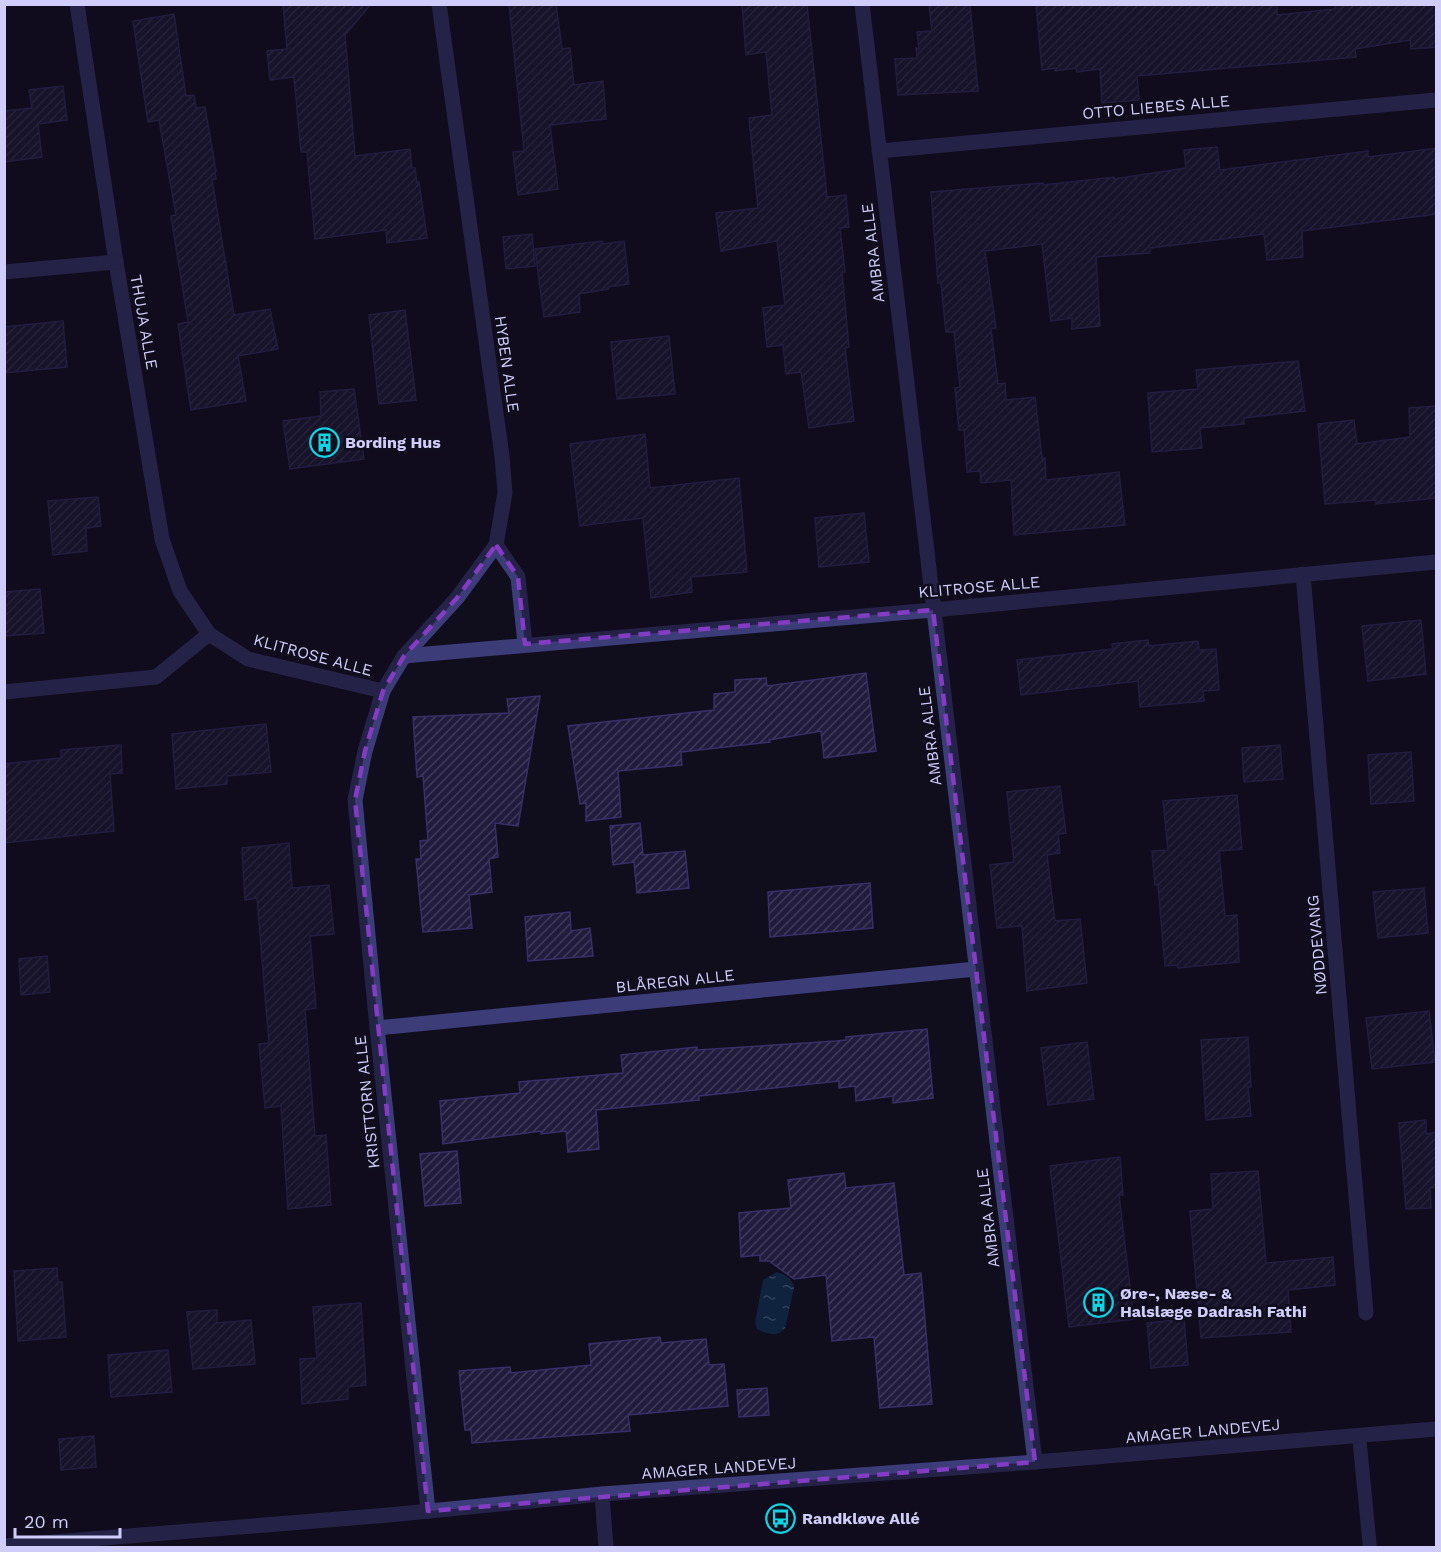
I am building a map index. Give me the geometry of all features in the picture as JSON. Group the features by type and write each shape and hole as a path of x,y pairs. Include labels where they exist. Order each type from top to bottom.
{"street":[{"name":"THUJA ALLE","path":"77,4 116,262 162,539 180,591 209,634"},
{"name":"HYBEN ALLE","path":"383,691 404,656 457,598 496,544 505,493 502,456 439,4"},
{"name":"AMBRA ALLE","path":"862,4 1035,1462"},
{"name":"OTTO LIEBES ALLE","path":"879,150 1437,100"},
{"path":"4,272 116,262"},
{"path":"496,544 518,576 525,644"},
{"name":"KLITROSE ALLE","path":"404,656 933,610 1437,562"},
{"name":"NØDDEVANG","path":"1303,574 1366,1313"},
{"path":"4,692 156,677 209,634"},
{"name":"KLITROSE ALLE","path":"209,634 248,658 383,691"},
{"name":"KRISTTORN ALLE","path":"383,691 365,751 356,800 377,1028 428,1511"},
{"name":"BLÅREGN ALLE","path":"377,1028 976,969"},
{"name":"AMAGER LANDEVEJ","path":"4,1545 428,1511 603,1494 1437,1429"},
{"path":"603,1494 606,1548"}],"lane":[{"path":"1359,1436 1370,1548"}],"highlighted area":[{"path":"496,545 518,577 525,644 933,610 1035,1462 428,1511 355,800 365,751 383,691 404,656 457,598"}],"water":[{"path":"777,1272 784,1274 792,1282 794,1288 785,1328 779,1333 772,1334 757,1329 755,1322 763,1280"}],"building":[{"path":"283,4 371,4 345,35 355,156 410,149 412,168 415,168 417,183 419,182 427,238 387,243 386,230 315,239 307,152 301,152 294,77 270,80 267,51 287,49"},
{"path":"509,4 556,4 562,49 570,48 574,85 603,81 606,119 550,125 558,189 518,195 513,152 524,151"},
{"path":"742,4 807,4 827,197 846,195 849,227 840,228 849,347 845,348 854,421 809,428 801,372 786,374 783,345 767,347 763,308 785,305 777,241 721,251 716,213 758,208 749,118 772,115 766,52 746,55"},
{"path":"929,4 970,4 978,91 898,95 895,59 917,58 916,48 919,49 917,32 932,31"},
{"path":"1036,4 1277,4 1277,15 1335,9 1335,4 1437,4 1437,47 1411,49 1410,40 1355,49 1356,57 1137,76 1139,100 1102,103 1100,69 1077,72 1076,68 1042,70"},
{"path":"174,14 186,96 194,95 196,108 205,107 216,171 216,179 212,179 234,315 270,309 278,349 238,356 246,401 191,410 178,324 188,322 171,216 176,215 159,120 148,122 133,21"},
{"path":"63,86 67,120 38,124 42,157 4,162 4,111 32,108 29,90"},
{"path":"1217,147 1220,170 1368,151 1368,157 1437,148 1437,214 1302,231 1303,257 1267,260 1264,234 1150,248 1150,253 1096,257 1100,326 1072,329 1072,318 1051,321 1042,244 985,251 996,328 991,329 998,384 1005,383 1006,400 1035,397 1042,458 1045,458 1046,480 1119,472 1125,525 1014,535 1011,480 981,483 980,471 967,472 964,430 959,430 955,388 960,387 954,332 946,332 941,283 938,283 931,192 1043,183 1043,185 1114,177 1114,179 1186,168 1184,150"},
{"path":"532,234 535,266 506,269 503,237"},
{"path":"602,241 603,244 624,241 629,284 579,294 580,312 544,317 535,249"},
{"path":"405,310 416,400 379,404 369,315"},
{"path":"63,321 67,367 4,373 4,327"},
{"path":"669,336 675,394 617,399 611,342"},
{"path":"1298,361 1305,411 1244,418 1244,424 1200,428 1202,448 1152,452 1148,393 1198,389 1196,370"},
{"name":"Bording Hus","path":"354,389 364,459 290,469 283,421 321,416 320,392"},
{"path":"1437,406 1437,498 1376,504 1376,500 1325,504 1318,424 1354,420 1357,444 1410,437 1409,408"},
{"path":"645,434 650,488 739,478 747,572 691,577 692,592 651,598 643,518 580,526 570,444"},
{"path":"98,497 101,526 86,528 87,551 53,555 48,501"},
{"path":"864,513 869,562 819,567 815,518"},
{"path":"40,589 44,633 4,636 4,592"},
{"path":"1421,620 1426,674 1368,681 1362,626"},
{"path":"1148,640 1149,646 1198,641 1199,650 1216,649 1219,690 1203,691 1204,701 1140,707 1138,681 1021,695 1017,660 1113,649 1112,644"},
{"path":"866,673 876,751 824,758 821,731 769,740 770,742 681,752 682,765 618,771 621,817 586,821 586,803 580,804 568,726 714,710 714,694 735,692 735,680 766,678 767,686"},
{"path":"540,696 518,826 495,823 498,857 489,859 492,892 469,895 472,928 423,932 416,859 421,859 420,841 428,840 423,776 417,777 413,717 509,713 507,699"},
{"path":"266,724 271,772 227,776 227,784 176,789 172,734"},
{"path":"121,745 122,773 110,774 114,831 4,843 4,764 61,758 61,750"},
{"path":"1280,745 1283,779 1244,782 1242,748"},
{"path":"1411,752 1414,801 1371,804 1368,755"},
{"path":"1060,786 1066,833 1058,834 1060,853 1047,855 1055,921 1080,919 1087,983 1027,991 1022,926 997,928 990,865 1014,862 1007,792"},
{"path":"1237,795 1242,849 1219,851 1225,916 1237,915 1239,962 1178,968 1177,965 1165,966 1158,885 1155,885 1152,851 1168,850 1163,801"},
{"path":"640,823 643,855 685,851 689,888 637,893 634,862 613,865 610,826"},
{"path":"289,843 292,888 329,885 334,934 310,936 316,1008 305,1010 315,1136 326,1135 331,1205 288,1209 281,1106 265,1108 259,1044 269,1043 257,898 245,900 242,848"},
{"path":"870,883 873,928 770,937 768,892"},
{"path":"1424,888 1428,933 1378,938 1373,892"},
{"path":"570,912 571,931 590,928 593,956 528,961 525,917"},
{"path":"47,956 50,992 21,995 19,959"},
{"path":"1429,1011 1435,1062 1372,1069 1366,1018"},
{"path":"927,1029 933,1098 893,1103 893,1096 856,1101 855,1086 839,1088 839,1081 699,1096 699,1100 596,1110 599,1149 568,1152 566,1131 541,1134 541,1131 443,1144 440,1101 520,1093 519,1082 623,1073 621,1055 697,1047 697,1050 836,1041 846,1040 846,1037"},
{"path":"1248,1037 1251,1087 1248,1087 1251,1116 1206,1120 1201,1040"},
{"path":"1087,1042 1094,1099 1048,1105 1041,1048"},
{"path":"1426,1120 1426,1134 1437,1132 1437,1187 1430,1188 1431,1208 1406,1209 1399,1123"},
{"path":"457,1151 461,1203 425,1206 420,1154"},
{"path":"1120,1157 1123,1195 1119,1195 1134,1319 1069,1327 1050,1166"},
{"path":"1258,1171 1266,1263 1333,1257 1335,1285 1288,1290 1291,1332 1201,1338 1190,1211 1213,1209 1211,1174"},
{"path":"844,1173 846,1188 894,1183 904,1275 921,1273 932,1404 880,1408 874,1337 832,1341 826,1275 794,1279 769,1261 760,1261 760,1255 741,1257 739,1213 791,1208 788,1180"},
{"path":"57,1268 58,1282 62,1282 66,1337 18,1341 14,1271"},
{"path":"361,1303 366,1385 348,1387 348,1399 302,1404 300,1359 317,1358 313,1307"},
{"path":"217,1310 217,1323 251,1320 255,1364 193,1369 187,1312"},
{"path":"1184,1319 1188,1365 1151,1368 1147,1323"},
{"path":"660,1337 661,1343 706,1339 709,1365 724,1364 728,1406 628,1415 630,1431 472,1443 471,1430 465,1430 459,1371 510,1367 511,1373 591,1365 589,1344"},
{"path":"168,1350 172,1392 111,1397 108,1355"},
{"path":"767,1388 769,1415 739,1417 737,1390"},
{"path":"94,1436 96,1467 61,1470 59,1439"}],"place":[{"name":"Bording Hus","path":"324,442"},
{"name":"Øre-, Næse- & Halslæge Dadrash Fathi","path":"1099,1302"},
{"name":"Randkløve Allé","path":"781,1518"}]}
